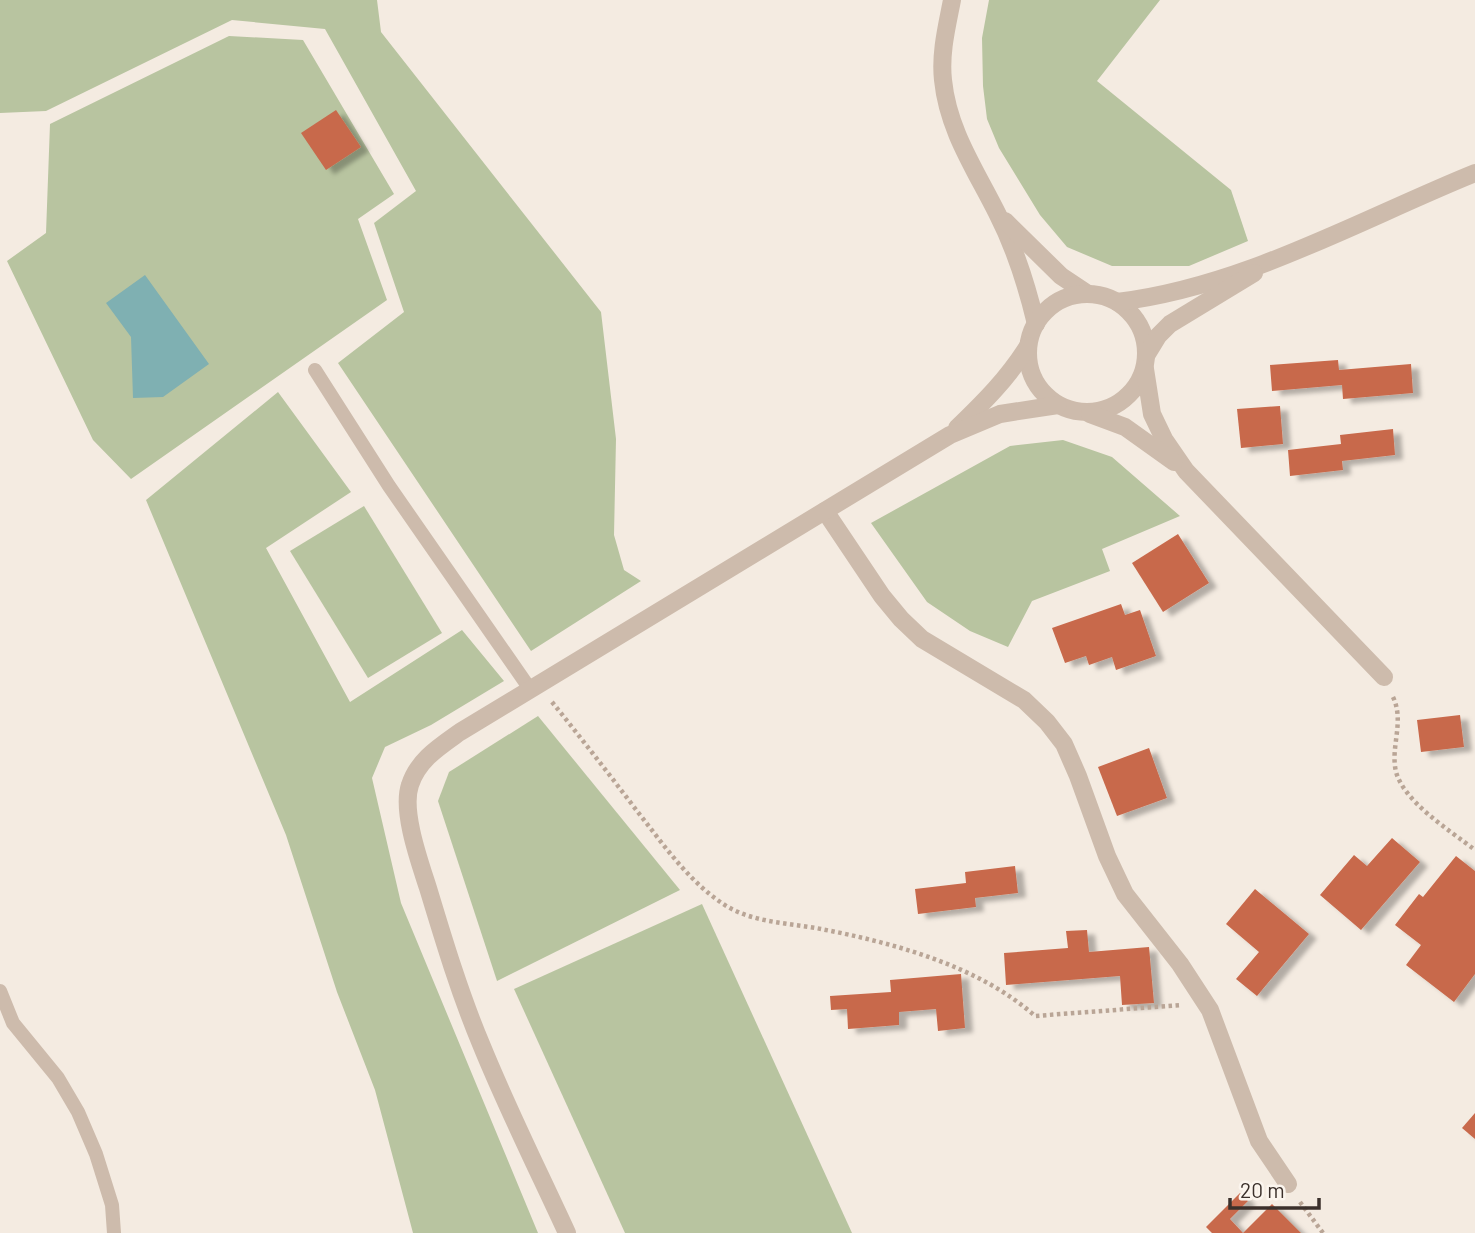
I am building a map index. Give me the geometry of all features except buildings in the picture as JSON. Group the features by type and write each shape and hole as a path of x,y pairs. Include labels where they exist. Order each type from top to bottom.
{"street":[{"path":"952,0 943,54 943,80 948,109 964,153 998,214 1020,266 1036,324"},
{"path":"1118,302 1153,298 1278,258 1475,173"},
{"path":"998,214 1060,276 1088,294"},
{"path":"1087,413 1103,411 1130,396 1139,383 1158,336 1170,324 1225,293 1278,258"},
{"path":"950,435 993,394 1015,368 1029,345 1036,324 1045,312 1072,296 1088,294 1118,302 1130,312 1145,338 1152,415 1164,439 1186,471 1384,677"},
{"path":"1029,345 1029,366 1037,386 1058,405 1125,427 1186,471"},
{"path":"566,1233 481,1045 420,863 408,812 409,787 420,765 433,751 534,687 950,435 1000,414 1058,405"},
{"path":"825,511 882,596 922,639 1024,700 1047,722 1064,744 1107,856 1125,894 1180,964 1210,1010 1259,1141 1288,1184"}],"lane":[{"path":"315,370 389,486 534,687"},
{"path":"0,991 13,1023 58,1078 78,1112 113,1205 114,1233"}],"path":[{"path":"1384,677 1396,702 1398,734 1395,767 1406,793 1475,850"},
{"path":"534,687 684,870 729,906 755,919 818,929 903,949 982,979 1015,998 1035,1016 1205,1003"},
{"path":"1288,1184 1323,1233"}],"green space":[{"path":"0,0 377,0 381,32 601,312 616,439 614,535 624,570 641,581 531,651 338,363 404,312 374,223 416,191 325,29 232,20 46,111 0,113"},
{"path":"989,0 1160,0 1097,81 1231,190 1248,241 1189,266 1112,266 1067,247 1040,215 999,148 987,119 982,38"},
{"path":"229,36 303,40 394,194 358,219 387,300 131,479 93,440 7,261 46,233 50,124"},
{"path":"278,392 351,492 266,548 350,702 462,630 504,681 431,725 385,747 372,778 401,903 538,1233 413,1233 375,1090 337,992 286,835 146,500"},
{"path":"1063,440 1112,457 1180,516 1102,549 1110,571 1032,601 1008,647 970,631 927,602 871,523 1010,446"},
{"path":"364,506 442,633 368,678 290,551"},
{"path":"538,716 680,890 497,981 438,801 449,772"},
{"path":"702,904 852,1233 625,1233 514,989"}],"water":[{"path":"145,275 209,364 163,397 133,398 131,337 106,303"}]}
